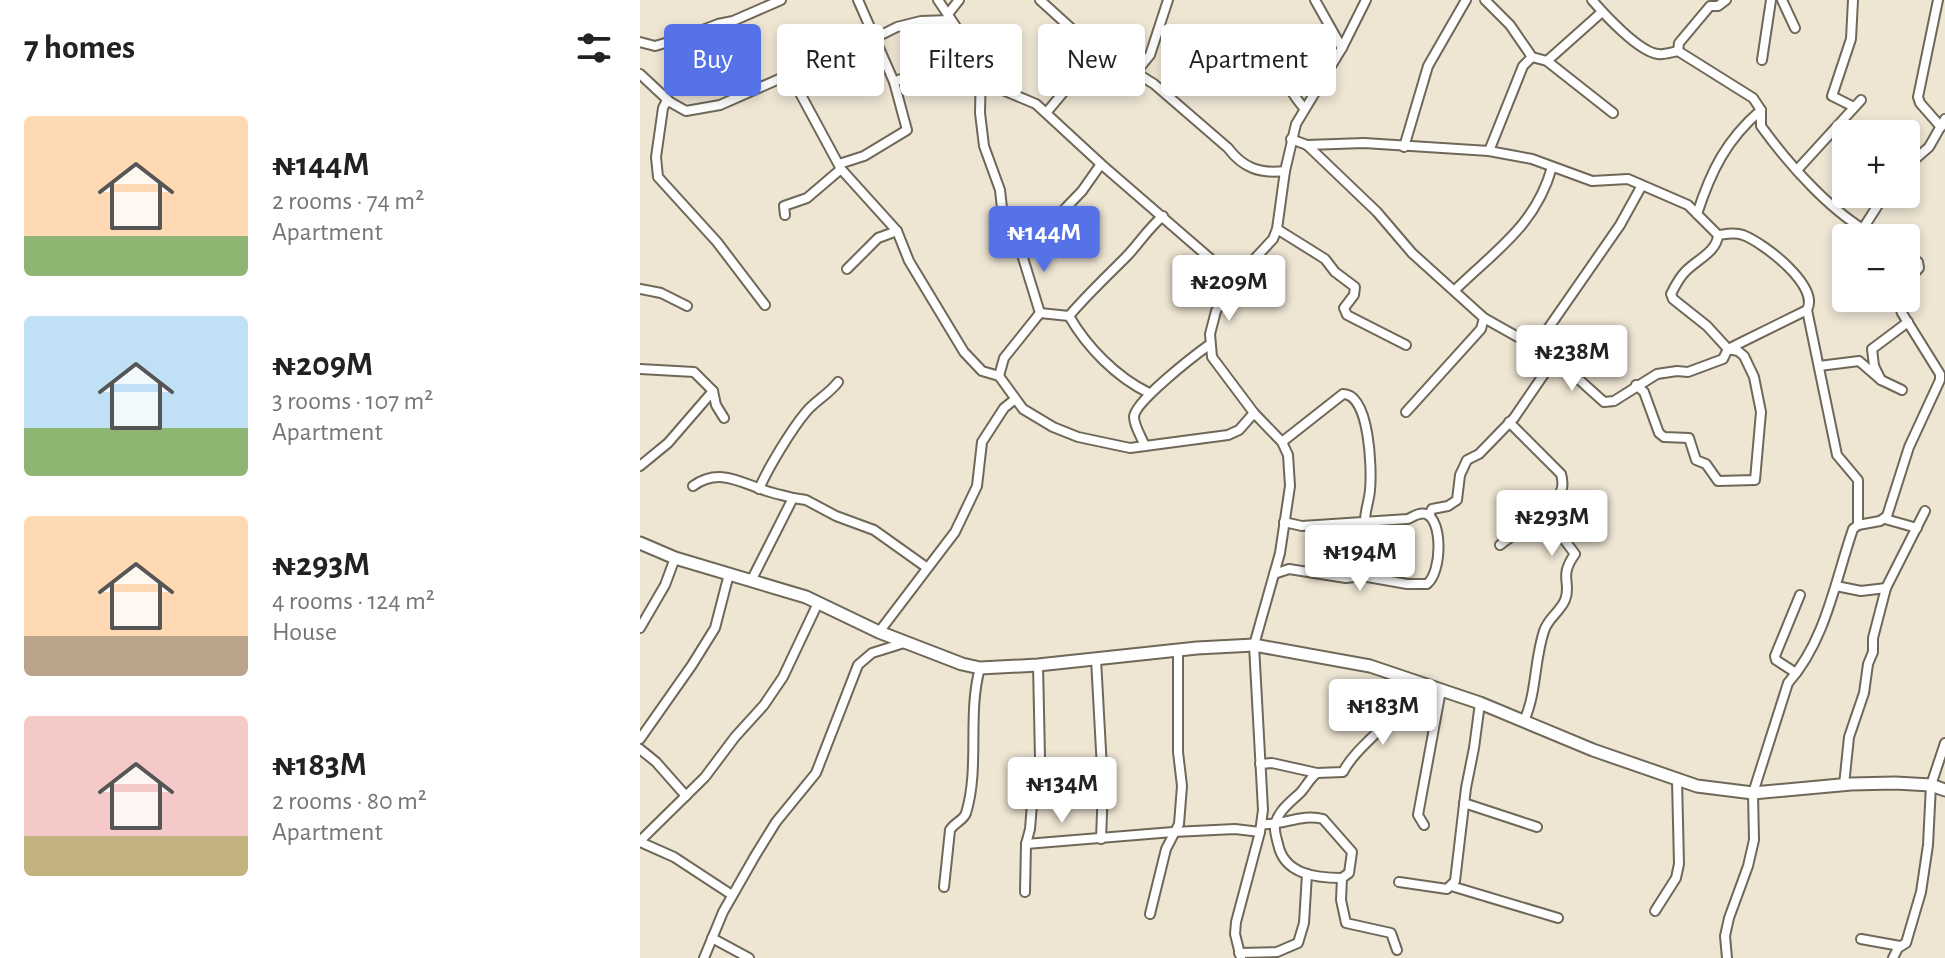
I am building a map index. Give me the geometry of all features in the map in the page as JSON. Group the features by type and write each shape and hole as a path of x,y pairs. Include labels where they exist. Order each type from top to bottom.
{"street":[{"path":"640,42 655,46 679,39 733,21 781,0"},
{"path":"858,0 869,24"},
{"path":"938,0 954,24"},
{"path":"950,17 959,0"},
{"path":"1040,0 1066,24"},
{"path":"1145,61 1150,55 1168,0"},
{"path":"1315,0 1342,48"},
{"path":"1307,874 1304,923 1298,943 1277,952 1240,955 1235,934 1236,922 1261,828 1254,645 1274,574 1290,486 1288,455 1282,442 1254,413 1212,357 1209,345 1216,311 1235,280 1273,239 1291,139 1304,108 1342,48 1366,0"},
{"path":"1404,147 1428,66 1466,0"},
{"path":"1485,0 1510,25 1532,57 1547,61 1613,113"},
{"path":"1592,0 1645,49 1657,54 1678,51 1753,98 1761,110 1761,126 1797,170 1854,224"},
{"path":"1678,51 1679,43 1708,3 1718,6 1726,0"},
{"path":"1762,60 1771,0"},
{"path":"1782,0 1795,28"},
{"path":"1853,0 1851,39 1832,96 1854,107"},
{"path":"1920,155 1929,147 1943,123 1920,103 1918,97 1938,0"},
{"path":"1547,61 1602,12"},
{"path":"884,33 921,21 950,17"},
{"path":"1489,151 1523,66 1532,57"},
{"path":"785,215 786,205 807,198 840,167 907,130 884,58"},
{"path":"640,74 670,102 686,111 720,105 777,80"},
{"path":"1145,78 1249,168 1270,173 1285,171"},
{"path":"894,82 900,79"},
{"path":"802,96 840,167 897,231 909,261 964,352 982,371 999,376 1023,409 1053,427 1115,446 1145,446 1228,435 1239,430 1254,413"},
{"path":"980,96 984,146 1000,190 1003,217 1019,245 1040,313"},
{"path":"1017,96 1036,104 1235,280"},
{"path":"1046,113 1060,96"},
{"path":"1292,96 1304,108"},
{"path":"1797,170 1861,100"},
{"path":"670,102 666,102 663,108 656,157 658,177 717,242 765,305"},
{"path":"1697,214 1716,163 1743,125 1761,110"},
{"path":"1291,139 1307,145 1364,143 1489,151 1532,159 1592,181 1628,179 1688,205 1718,235"},
{"path":"1307,145 1377,212 1412,253 1484,318 1555,358 1604,402 1614,401 1657,374 1688,372 1723,359 1728,349 1807,310 1811,303 1806,286 1781,262 1757,242 1743,235 1718,235"},
{"path":"1019,245 1056,218 1082,191 1101,164"},
{"path":"1455,290 1509,241 1537,207 1552,167"},
{"path":"1536,346 1620,225 1641,187"},
{"path":"1069,316 1101,279 1123,260 1147,229 1163,216"},
{"path":"1277,229 1325,259 1335,272 1355,287 1354,295 1344,308 1347,315 1406,345"},
{"path":"847,269 878,238 897,231"},
{"path":"1636,385 1644,392 1662,435 1689,438 1696,460 1706,464 1718,481 1755,480 1761,412 1754,377 1744,356 1728,349 1671,294 1687,270 1709,252 1718,235"},
{"path":"640,289 661,293 687,306"},
{"path":"1807,310 1837,455 1858,480 1858,525"},
{"path":"999,376 1004,358 1040,313 1051,312 1069,316 1082,338 1118,373 1149,393"},
{"path":"1885,519 1894,500 1896,484 1909,447 1942,387 1940,374 1903,312"},
{"path":"1406,412 1481,329 1484,318"},
{"path":"1881,380 1874,366 1872,349 1908,322"},
{"path":"1145,446 1134,419 1135,412 1149,393 1209,345"},
{"path":"1429,515 1432,509 1448,506 1457,500 1460,475 1467,460 1479,454 1509,422 1555,358"},
{"path":"1819,366 1859,361 1881,380 1902,390"},
{"path":"640,369 694,372 713,391 716,405 724,418"},
{"path":"759,489 807,411 828,395 838,382"},
{"path":"641,463 668,443 713,391"},
{"path":"1282,442 1343,394 1349,393 1355,398 1367,430 1370,492 1365,521"},
{"path":"879,632 955,532 977,486 982,442 1004,408 1014,400"},
{"path":"1500,545 1560,493 1561,474 1509,422"},
{"path":"693,486 713,476 743,481 759,489 806,500 836,516 874,530 926,567"},
{"path":"751,581 793,498"},
{"path":"1844,785 1849,737 1864,693 1873,638 1886,588 1925,511"},
{"path":"1274,574 1289,569 1346,578 1362,576 1407,584 1427,584 1438,569 1439,546 1434,519 1429,515 1421,513 1408,519 1302,526 1284,522"},
{"path":"1524,721 1531,705 1537,656 1544,631 1547,622 1566,599 1568,563 1575,554 1554,526 1535,517"},
{"path":"1727,958 1725,936 1729,918 1754,840 1753,793 1788,683 1816,637 1835,593 1853,529 1885,519 1917,528"},
{"path":"640,543 675,558 818,603 904,643 980,668 1254,645 1370,666 1480,703 1697,786 1753,793 1895,783 1931,785 1945,790"},
{"path":"640,628 665,585 675,558"},
{"path":"640,739 715,628 729,574"},
{"path":"1836,586 1861,591 1886,588"},
{"path":"1796,673 1776,660 1775,656 1800,595"},
{"path":"732,895 674,857 640,841 705,777 764,705 783,677 818,603"},
{"path":"704,958 732,895 776,822 816,773 858,665 872,653 904,643"},
{"path":"1150,914 1173,832 1179,824 1182,786 1178,752 1178,650"},
{"path":"1096,659 1103,787 1101,839"},
{"path":"1025,892 1026,844 1034,779 1040,758 1038,665"},
{"path":"944,887 950,830 966,814 972,770 976,684 980,668"},
{"path":"1260,764 1272,763 1317,773 1343,772 1363,745 1402,705 1408,692 1407,679"},
{"path":"1424,825 1418,815 1419,800 1441,690"},
{"path":"1399,882 1433,888 1447,889 1451,886 1459,864 1464,803 1480,703"},
{"path":"1861,939 1886,945 1906,943 1921,892 1928,845 1931,785 1945,743"},
{"path":"640,749 686,796"},
{"path":"1026,844 1261,828 1275,826 1305,817 1323,819 1352,852 1349,873 1342,878 1307,874 1289,867 1282,859 1275,826 1287,803 1317,773"},
{"path":"1655,911 1676,878 1679,864 1677,780"},
{"path":"1464,803 1537,827"},
{"path":"1342,878 1341,900 1346,923 1391,933 1397,950"},
{"path":"1451,886 1558,918"},
{"path":"712,938 749,958"},
{"path":"1893,958 1900,946"}]}
